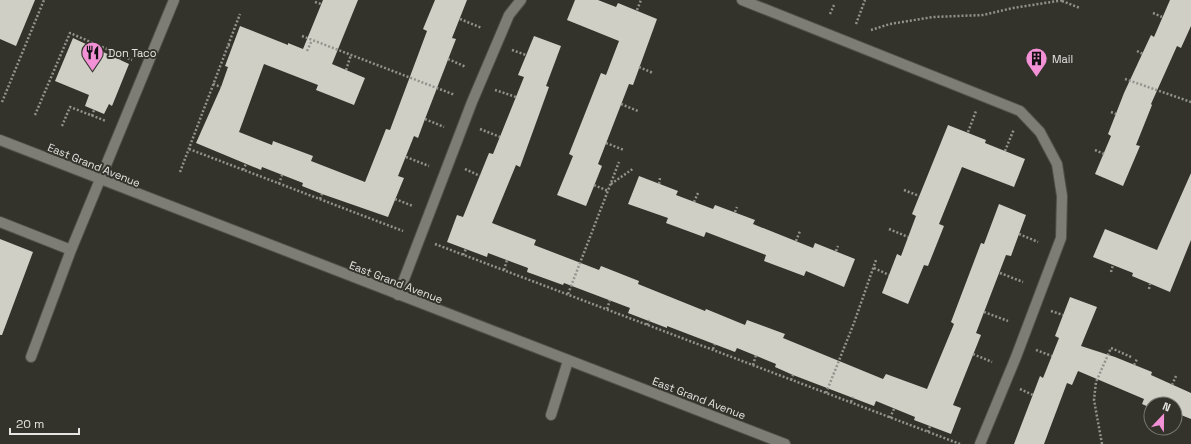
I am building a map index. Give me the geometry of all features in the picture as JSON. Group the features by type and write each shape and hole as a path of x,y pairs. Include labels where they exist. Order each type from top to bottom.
{"street":[{"path":"31,357 71,250 174,0"},
{"path":"398,295 472,102 509,15 521,0"},
{"path":"742,0 1020,111 1040,132 1057,164 1062,196 1061,238 1016,357 980,444"},
{"name":"East Grand Avenue","path":"0,140 785,444"},
{"path":"0,222 71,250"},
{"path":"551,415 568,361"}],"path":[{"path":"2,102 44,0"},
{"path":"637,10 641,0"},
{"path":"856,24 865,0"},
{"path":"871,30 890,24 933,17 983,15 1013,8 1062,0 1080,8"},
{"path":"315,2 321,4"},
{"path":"830,14 834,5"},
{"path":"1153,13 1162,17"},
{"path":"180,172 200,125 213,84 240,14"},
{"path":"460,19 482,28"},
{"path":"35,115 70,33 133,60 130,67"},
{"path":"302,36 455,95"},
{"path":"307,51 312,40"},
{"path":"228,44 232,46"},
{"path":"508,48 526,55"},
{"path":"1137,51 1143,54"},
{"path":"119,59 121,55"},
{"path":"346,70 351,55"},
{"path":"448,59 466,68"},
{"path":"639,67 653,73"},
{"path":"1125,79 1191,102"},
{"path":"213,84 221,87"},
{"path":"493,89 516,98"},
{"path":"621,104 638,111"},
{"path":"968,132 978,105"},
{"path":"62,126 70,107 106,122 109,115"},
{"path":"92,116 94,110"},
{"path":"1111,112 1116,114"},
{"path":"425,120 444,126"},
{"path":"1005,151 1015,125"},
{"path":"477,128 500,137"},
{"path":"606,143 624,150"},
{"path":"189,149 403,232"},
{"path":"1095,150 1104,154"},
{"path":"406,157 429,166"},
{"path":"568,294 619,162"},
{"path":"243,170 246,164"},
{"path":"462,168 480,176"},
{"path":"610,184 634,168"},
{"path":"279,184 282,175"},
{"path":"658,184 660,178"},
{"path":"594,185 608,191"},
{"path":"904,190 919,196"},
{"path":"694,202 698,193"},
{"path":"320,199 322,194"},
{"path":"395,198 413,206"},
{"path":"735,212 737,207"},
{"path":"889,229 908,237"},
{"path":"796,241 800,231"},
{"path":"1019,234 1038,242"},
{"path":"434,243 960,444"},
{"path":"836,251 838,246"},
{"path":"463,254 466,249"},
{"path":"504,270 507,260"},
{"path":"826,393 854,323 876,260"},
{"path":"1111,272 1113,265"},
{"path":"874,268 889,275"},
{"path":"1000,273 1023,282"},
{"path":"1149,289 1150,284"},
{"path":"607,309 610,300"},
{"path":"1047,309 1063,315"},
{"path":"984,312 1008,321"},
{"path":"647,325 649,320"},
{"path":"713,350 715,344"},
{"path":"1032,348 1052,356"},
{"path":"1102,444 1094,400 1096,382 1111,348 1130,357"},
{"path":"973,354 992,362"},
{"path":"753,365 756,356"},
{"path":"1134,365 1137,359"},
{"path":"791,380 793,375"},
{"path":"1172,385 1176,376"},
{"path":"1017,388 1033,395"},
{"path":"851,402 853,397"},
{"path":"890,418 894,409"},
{"path":"928,432 930,426"}],"building":[{"path":"0,0 35,0 16,46 0,39"},
{"path":"323,0 358,0 332,64 365,78 354,105 316,90 318,85 264,64 239,132 272,145 273,141 313,156 311,161 365,182 386,129 390,130 427,31 423,29 435,0 467,0 452,38 456,39 418,138 414,136 398,176 404,178 388,217 322,194 302,186 303,183 262,167 261,170 196,143 221,87 228,67 225,66 240,26 288,45 288,43 303,49"},
{"path":"575,0 598,0 616,7 618,3 657,19 633,85 629,84 598,164 602,166 586,206 557,195 573,156 569,154 601,73 606,75 619,41 567,20"},
{"path":"1170,0 1191,0 1191,26 1181,48 1177,46 1151,104 1152,105 1136,145 1140,146 1123,186 1095,174 1111,136 1108,134 1124,93 1151,35 1154,37"},
{"path":"534,36 561,46 546,86 549,87 520,167 516,165 492,223 536,240 534,245 599,270 601,266 639,281 638,284 705,311 706,309 745,325 747,320 785,334 783,338 883,379 886,374 927,389 954,324 951,322 981,243 984,244 999,204 1026,215 1011,256 1006,255 976,333 981,335 953,405 961,408 951,434 914,420 915,417 876,401 874,406 793,375 775,367 776,364 737,348 735,352 628,313 630,308 564,283 563,285 527,272 528,268 488,253 487,257 447,242 457,215 463,217 489,153 493,154 524,77 518,75"},
{"name":"Don Taco","path":"73,38 129,64 112,106 109,104 104,114 85,106 89,95 55,81"},
{"path":"948,125 986,140 985,143 1025,159 1014,187 962,167 939,224 944,226 928,266 924,265 908,304 882,293 897,254 901,256 916,216 912,214"},
{"path":"1191,173 1191,240 1170,292 1132,276 1133,273 1093,257 1105,229 1157,250"},
{"path":"639,176 678,191 676,195 713,209 715,205 755,220 753,224 813,248 815,243 855,259 844,287 806,271 804,276 764,261 766,255 706,232 704,237 666,223 668,218 628,204"},
{"path":"0,239 33,252 2,335 0,335"},
{"path":"1070,297 1097,307 1081,346 1115,357 1152,372 1151,375 1191,393 1191,419 1183,416 1183,396 1143,396 1143,399 1078,371 1072,385 1067,383 1044,444 1014,444 1040,376 1043,378 1059,338 1055,336"}],"place":[{"name":"Don Taco","path":"92,72"},
{"name":"Mail","path":"1036,78"}]}
